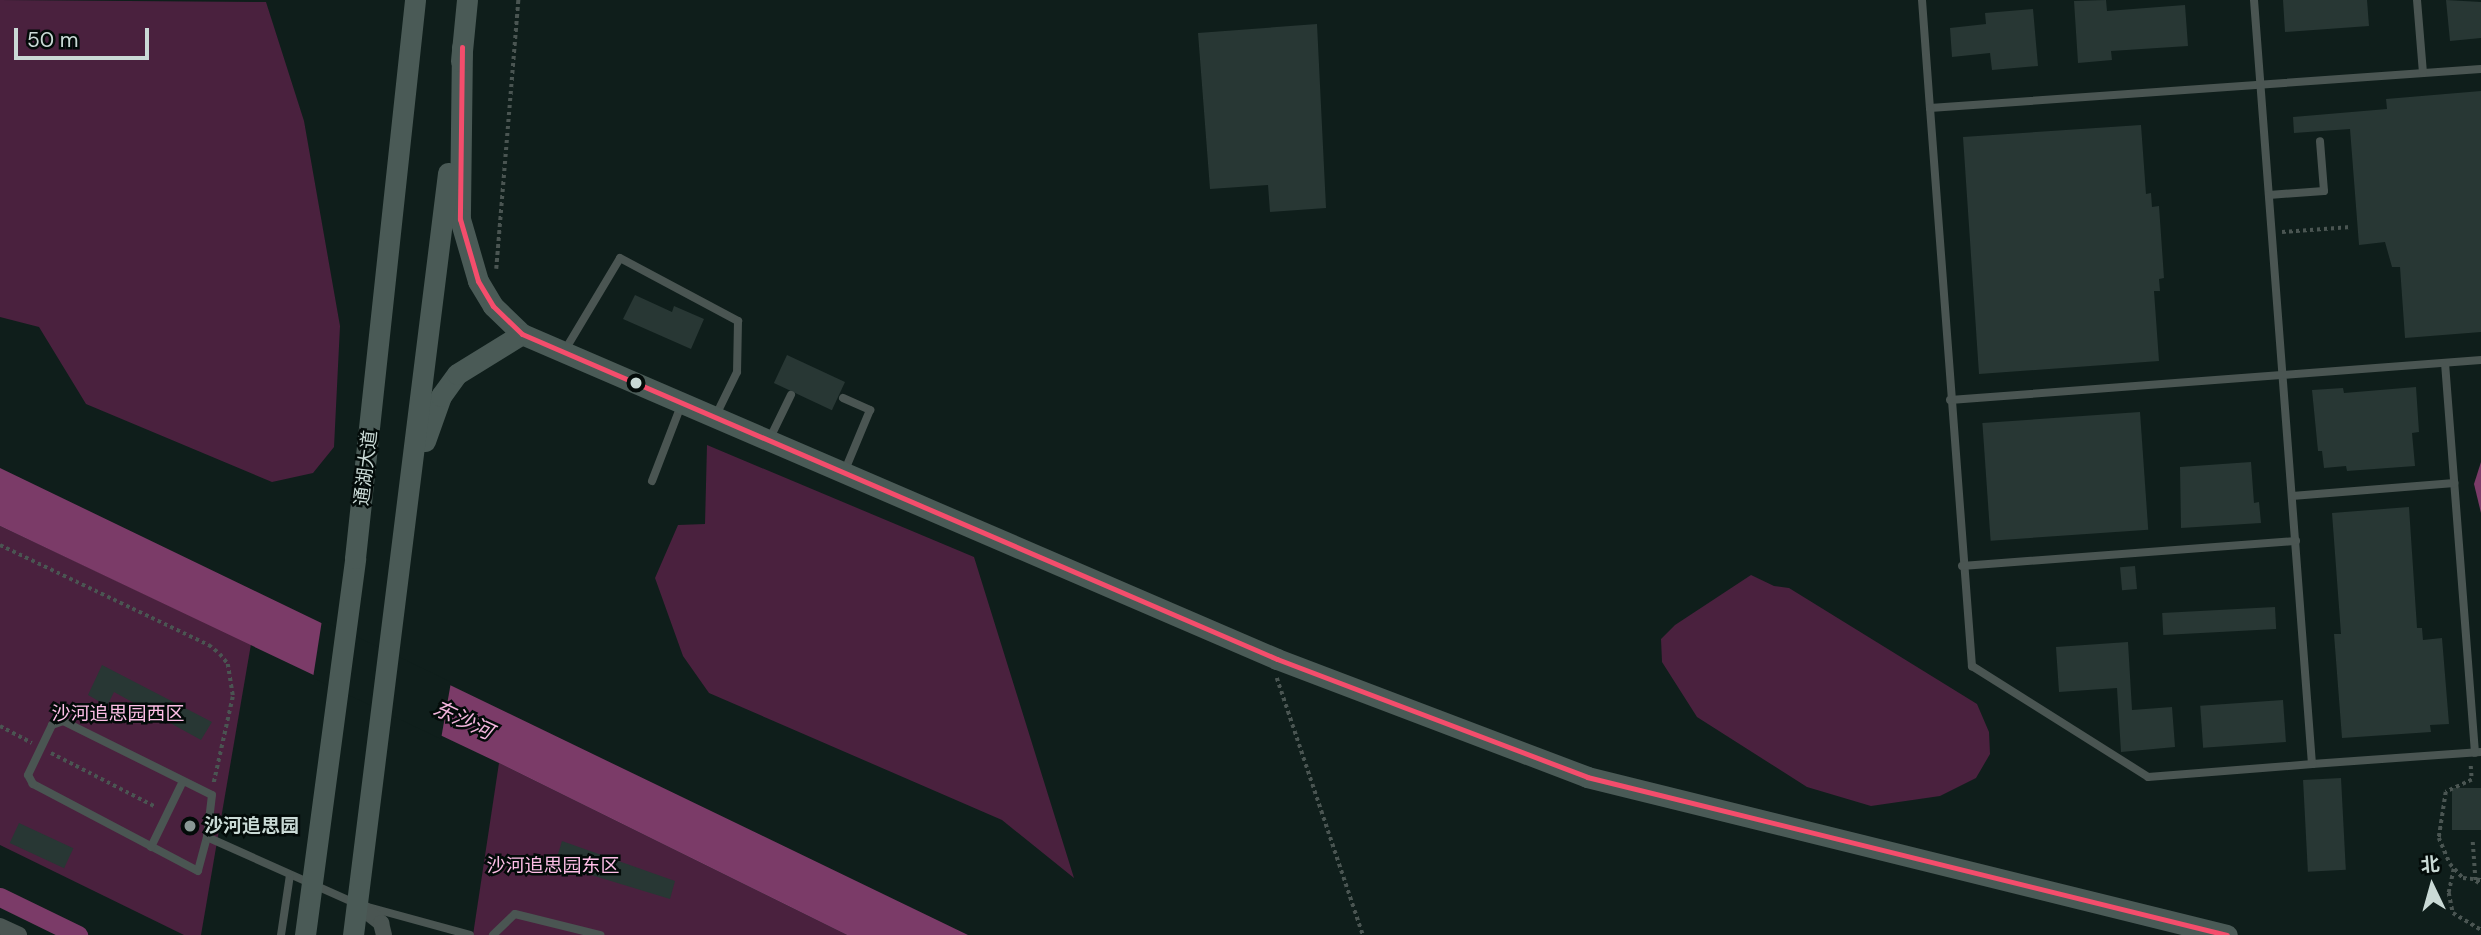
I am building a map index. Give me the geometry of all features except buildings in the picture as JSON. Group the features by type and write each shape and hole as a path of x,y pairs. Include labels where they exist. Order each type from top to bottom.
{"street":[{"name":"通湖大道","path":"304,935 355,558 415,0"},
{"path":"354,935 373,769 409,503 467,0"},
{"path":"462,47 460,219 478,281 493,306 522,334 1277,659 1587,777 2227,935"},
{"path":"409,503 442,396 457,374 481,355 522,334"},
{"path":"357,904 381,923 384,935"},
{"path":"0,926 19,935"}],"lane":[{"path":"1922,0 1962,566 1972,666 2148,777 2475,753 2445,363"},
{"path":"2254,0 2312,764"},
{"path":"2417,0 2423,73"},
{"path":"1930,108 2481,69"},
{"path":"2269,195 2324,191 2320,141"},
{"path":"564,352 620,258 738,321 737,372 715,417"},
{"path":"1950,400 2481,360"},
{"path":"769,441 791,395"},
{"path":"844,398 870,410 844,473"},
{"path":"652,481 682,403"},
{"path":"2292,496 2454,483"},
{"path":"1962,566 2296,541"},
{"path":"63,721 212,795 207,836 198,871 33,784 28,775 52,725 63,721"},
{"path":"151,846 183,781"},
{"path":"207,836 357,904 470,935"},
{"path":"281,935 290,875"},
{"path":"493,935 515,914 600,935"},
{"path":"555,935 558,923"}],"path":[{"path":"493,306 518,0"},
{"path":"2273,233 2351,227"},
{"path":"0,545 209,645 228,664 233,697 212,795"},
{"path":"1277,659 1279,692 1363,935"},
{"path":"0,726 167,813"},
{"path":"2473,842 2479,882 2463,878 2454,869 2439,838 2446,792 2472,780 2475,753"},
{"path":"2454,869 2449,893 2454,914 2481,930"}],"green space":[{"path":"0,0 266,2 304,121 340,326 334,447 313,473 272,482 86,404 39,327 0,317"},
{"path":"707,445 974,557 1074,878 1002,820 709,693 683,656 655,578 678,525 705,524"},
{"name":"沙河追思园西区","path":"0,526 251,644 201,935 184,935 0,845"},
{"path":"1751,575 1774,586 1789,588 1977,704 1989,732 1990,754 1976,778 1940,796 1871,806 1807,787 1697,717 1662,662 1661,639 1675,625"},
{"name":"沙河追思园东区","path":"499,763 847,935 473,935"}],"water":[{"path":"2481,462 2481,513 2474,484"},
{"name":"东沙河","path":"0,468 968,935 847,935 499,763 0,526"}],"pier":[{"path":"322,620 451,682 441,739 313,678"}],"waterway":[{"path":"0,897 78,935"}],"transit line":[{"path":"462,47 460,219 478,281 493,306 522,334 1277,659 1587,777 2227,935"}],"place":[{"name":"沙河追思园","path":"190,826"}]}
